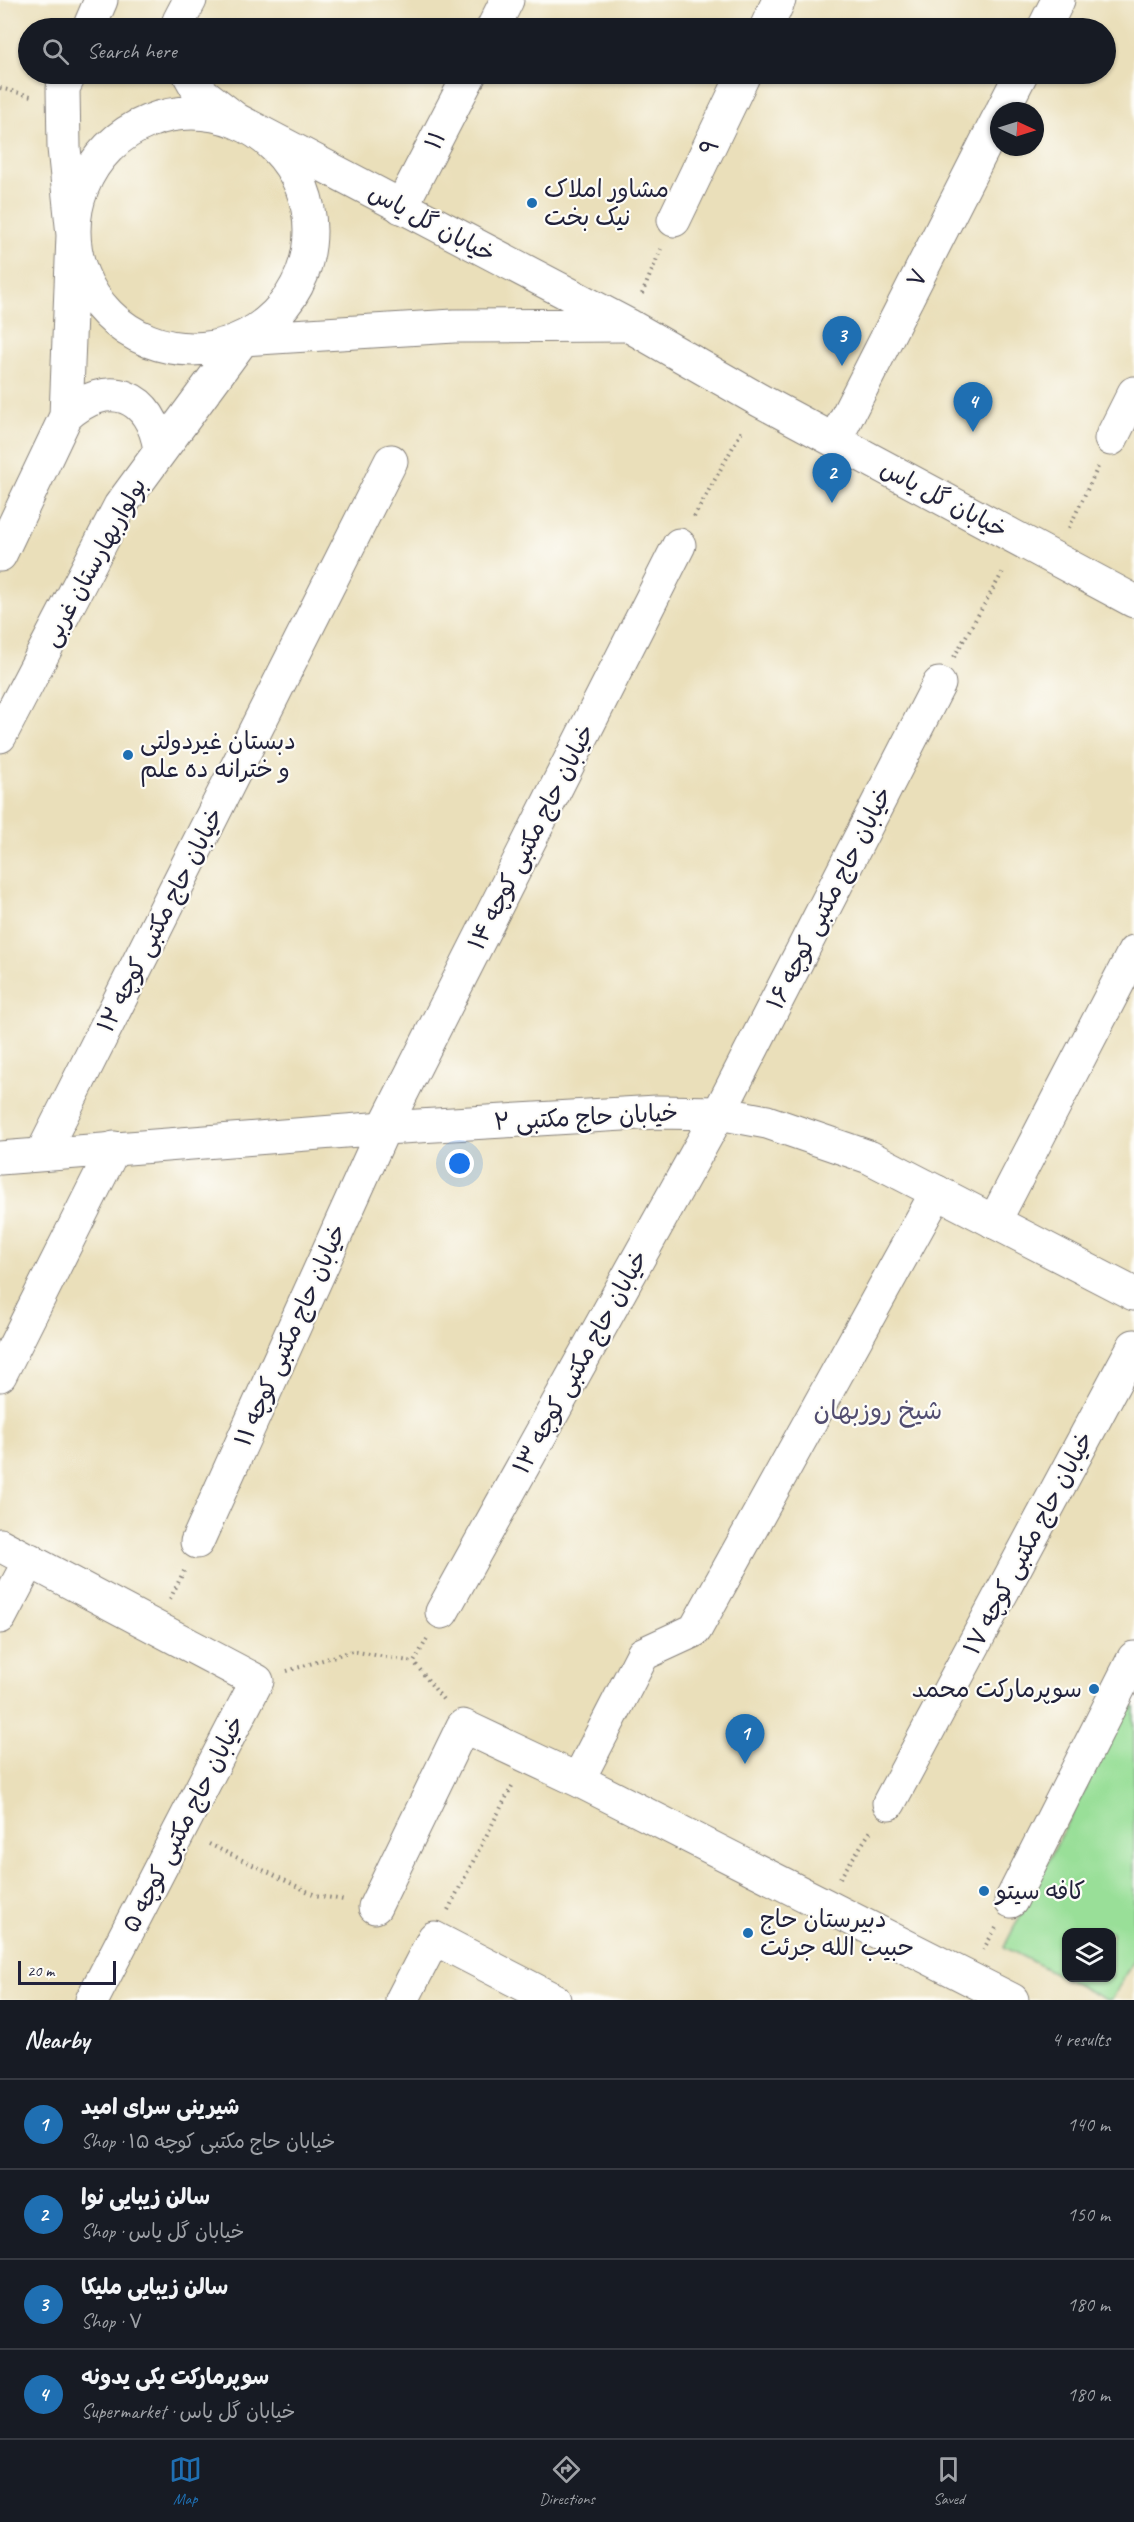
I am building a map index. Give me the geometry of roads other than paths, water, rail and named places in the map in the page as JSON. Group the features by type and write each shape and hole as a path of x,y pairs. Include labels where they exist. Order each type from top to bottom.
{"street":[{"path":"93,18 101,0"},
{"path":"181,18 190,0"},
{"path":"498,18 507,0"},
{"path":"770,18 779,0"},
{"path":"1049,18 1058,0"},
{"path":"65,84 64,136 73,235 81,273 100,308 130,333 167,348 206,350 243,339 454,326 628,325"},
{"path":"195,84 198,90 237,120 270,140 295,171 309,208 310,247 299,285 276,317 243,339"},
{"name":"۱۱","path":"401,207 465,84"},
{"name":"۹","path":"674,220 739,84"},
{"path":"1007,102 1016,84"},
{"path":"66,416 73,235 78,196 96,160 124,133 159,116 198,111 237,120"},
{"name":"خیابان گل یاس","path":"237,120 628,325 759,400 1134,601"},
{"name":"۷","path":"835,440 990,135"},
{"name":"بولواربهارستان غربی","path":"0,736 120,507 243,339"},
{"path":"1111,439 1134,393"},
{"path":"0,555 66,416 82,401 104,394 126,397 144,409 157,428 160,450"},
{"name":"خیابان حاج مکتبی کوچه ۱۲","path":"42,1154 391,461"},
{"name":"خیابان حاج مکتبی کوچه ۱۴","path":"384,1128 679,545"},
{"name":"خیابان حاج مکتبی کوچه ۱۶","path":"719,1113 939,684"},
{"path":"994,1222 1134,952"},
{"name":"خیابان حاج مکتبی ۲","path":"0,1158 384,1128 657,1112 719,1113 767,1122 869,1157 1134,1294"},
{"name":"خیابان حاج مکتبی کوچه ۱۳","path":"442,1612 719,1113"},
{"name":"خیابان حاج مکتبی کوچه ۱۱","path":"197,1542 384,1128"},
{"path":"0,1375 114,1148"},
{"path":"578,1780 643,1654 694,1630 937,1192"},
{"name":"خیابان حاج مکتبی کوچه ۱۷","path":"889,1803 1134,1346"},
{"path":"0,1545 30,1560 0,1617"},
{"name":"خیابان حاج مکتبی کوچه ۵","path":"30,1560 257,1681 92,2000"},
{"path":"1011,1901 1134,1658"},
{"path":"375,1907 463,1725 578,1780 1012,2000"},
{"path":"402,2000 434,1938 554,2000"}],"place":[{"name":"مشاور املاک نیک بخت","path":"532,203"},
{"name":"سالن زیبایی ملیکا","path":"842,366"},
{"name":"سوپرمارکت یکی یدونه","path":"973,432"},
{"name":"سالن زیبایی نوا","path":"832,503"},
{"name":"دبستان غیردولتی و خترانه ده علم","path":"128,755"},
{"name":"سوپرمارکت محمد","path":"1094,1689"},
{"name":"شیرینی سرای امید","path":"745,1764"},
{"name":"کافه سیتو","path":"984,1891"},
{"name":"دبیرستان حاج حبیب الله جرئت","path":"748,1933"}],"district":[{"name":"شیخ روزبهان","path":"878,1410"}]}
